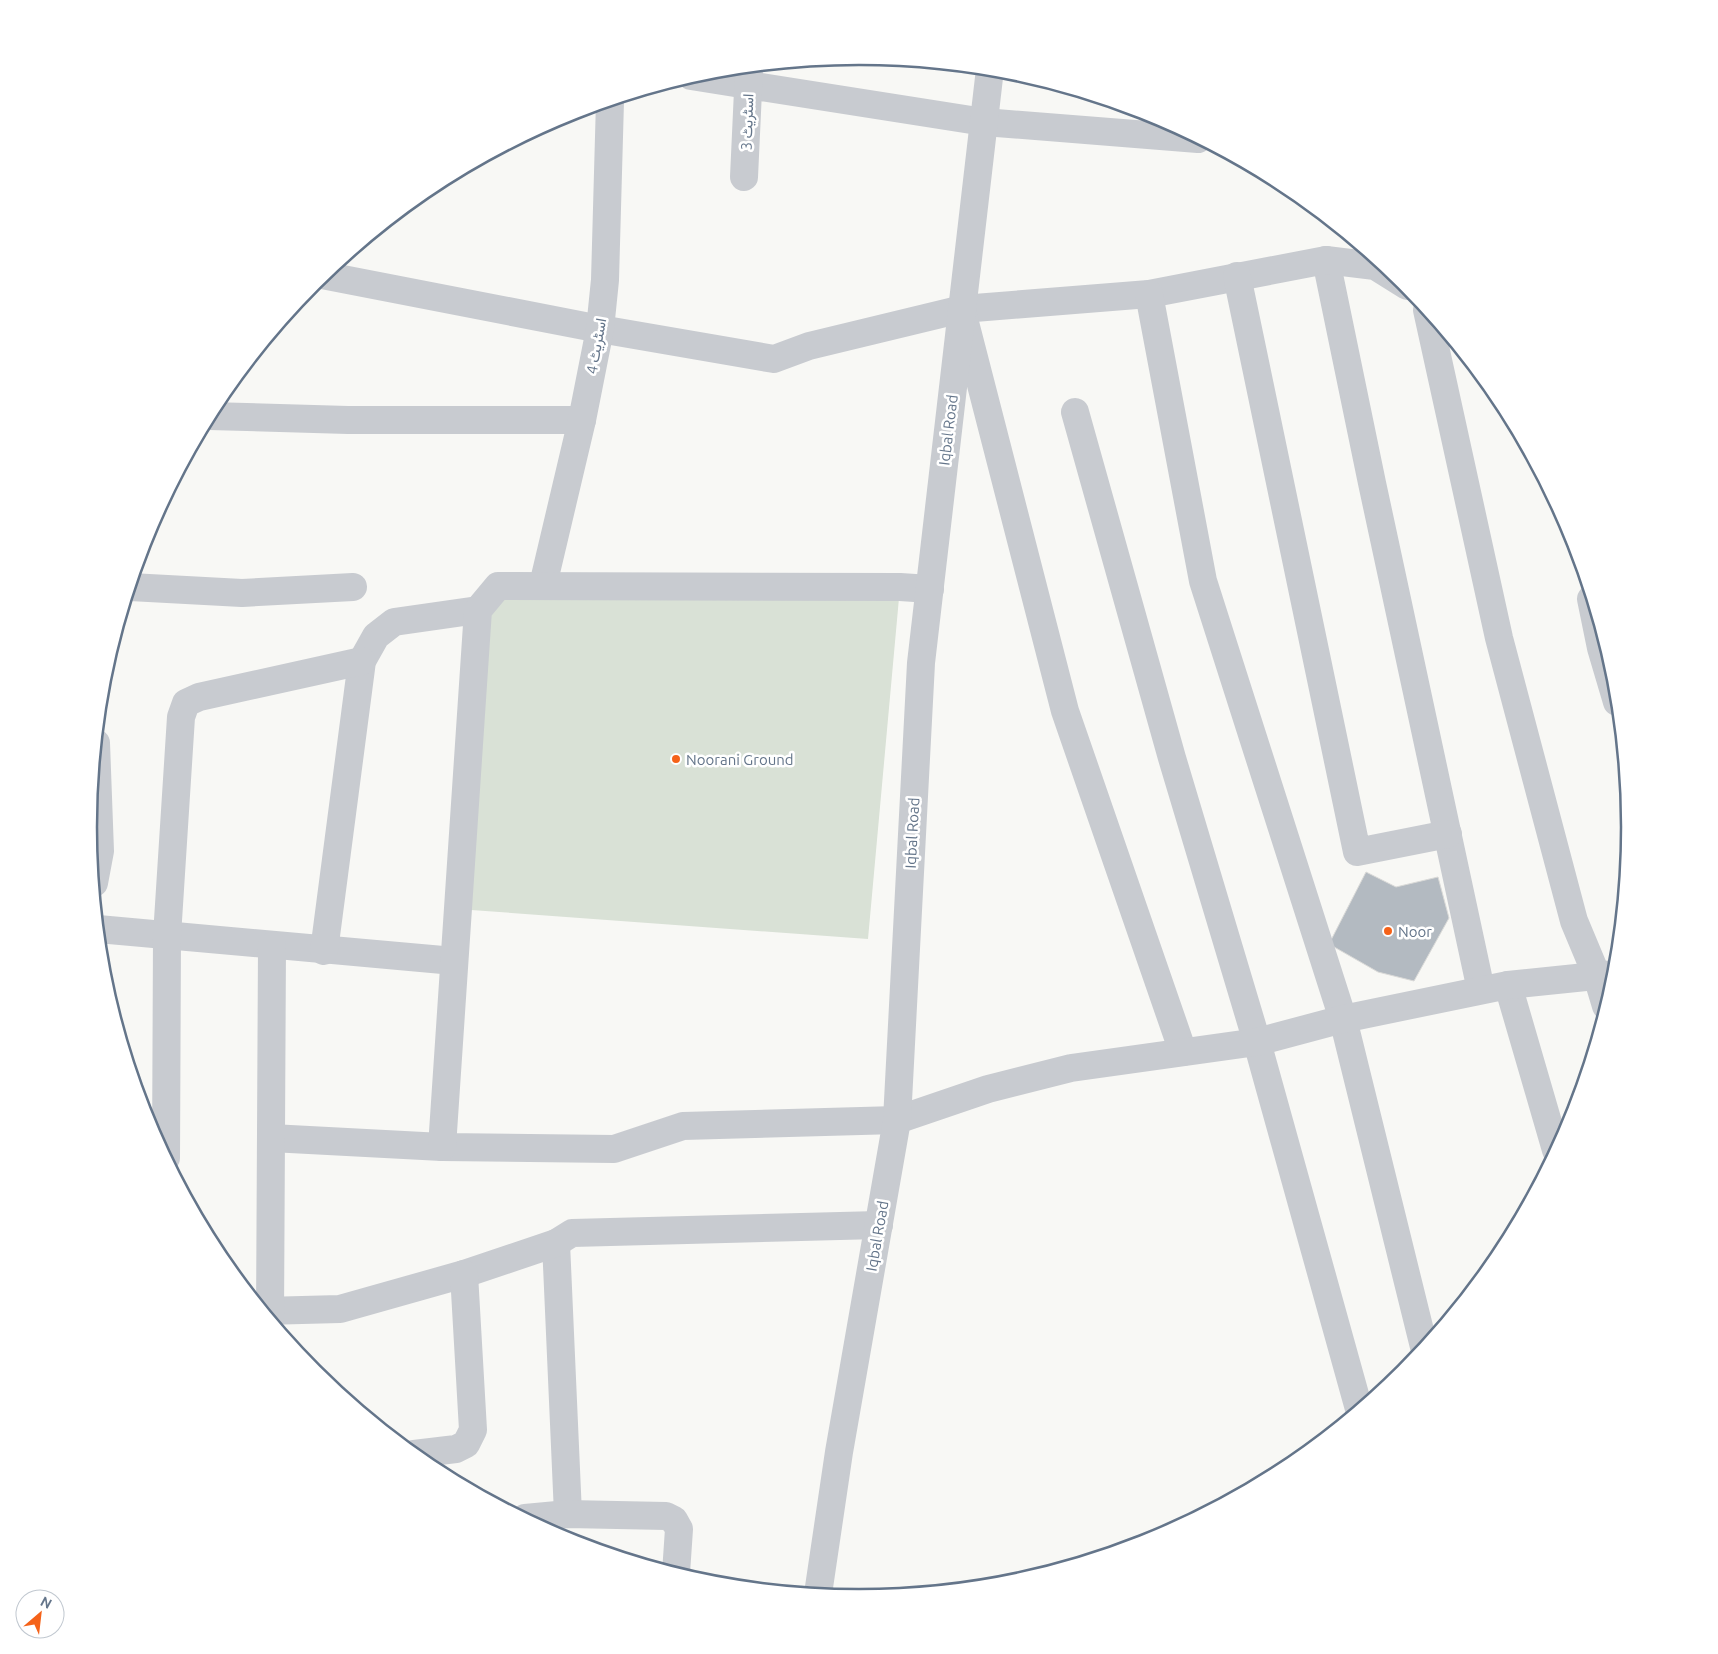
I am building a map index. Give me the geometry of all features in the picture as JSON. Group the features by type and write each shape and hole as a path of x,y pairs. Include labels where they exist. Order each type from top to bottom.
{"street":[{"path":"731,77 748,77 984,122 1183,138"},
{"name":"اسٹریٹ 3","path":"744,177 748,77"},
{"name":"Iqbal Road","path":"819,1587 839,1452 897,1120 922,663 989,77"},
{"name":"اسٹریٹ 4","path":"543,585 582,420 600,329 605,280 610,107"},
{"path":"332,277 600,329 774,358 809,346 962,309 1149,294 1326,260 1374,266"},
{"path":"1326,260 1372,484 1481,990"},
{"path":"1237,276 1357,852 1448,834"},
{"path":"1149,294 1203,581 1343,1019 1422,1340"},
{"path":"962,309 1065,711 1183,1052"},
{"path":"271,1138 442,1146 614,1149 684,1126 897,1120 988,1089 1071,1068 1257,1042 1343,1019 1508,985 1606,975 1574,921 1499,638 1430,323"},
{"path":"1075,412 1172,758 1257,1042 1357,1403"},
{"path":"217,416 348,420 582,420"},
{"path":"442,1146 478,610 498,586 900,587 930,589"},
{"path":"135,587 242,593 353,587"},
{"path":"324,950 362,661 376,636 394,622 478,610"},
{"path":"166,1143 167,936 182,717 186,703 199,697 362,661"},
{"path":"98,800 100,851 98,860"},
{"path":"105,930 454,961"},
{"path":"268,1308 272,946"},
{"path":"1508,985 1553,1140"},
{"path":"273,1314 340,1309 464,1274 556,1243 572,1233 879,1225"},
{"path":"556,1243 568,1514"},
{"path":"425,1453 456,1450 466,1444 473,1430 464,1274"},
{"path":"537,1517 568,1514 666,1516 674,1520 679,1529 676,1566"}],"shaded area":[{"name":"Noorani Ground","path":"498,586 900,587 868,939 457,909 478,610"}],"building":[{"name":"Noor","path":"1366,872 1396,887 1438,877 1449,918 1414,981 1378,972 1329,944"}],"place":[{"name":"Noorani Ground","path":"676,759"},
{"name":"Noor","path":"1388,931"}]}
